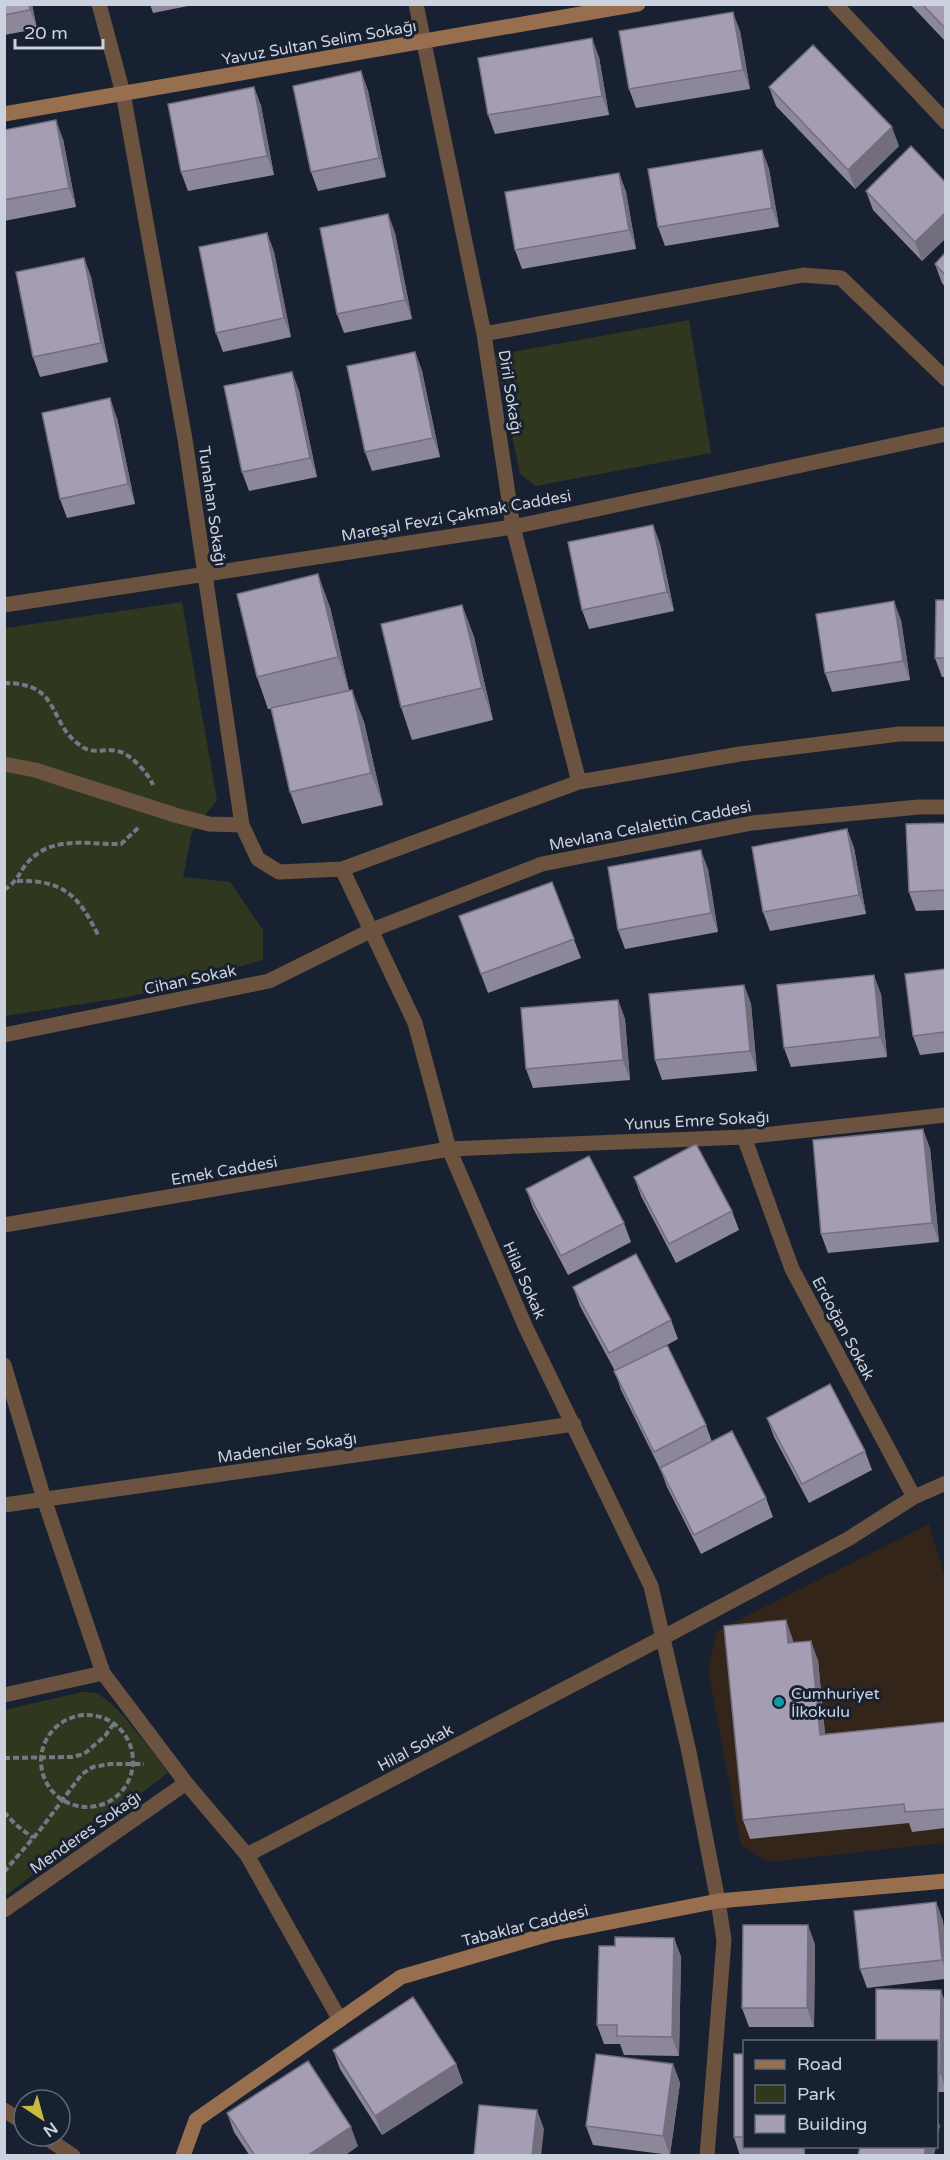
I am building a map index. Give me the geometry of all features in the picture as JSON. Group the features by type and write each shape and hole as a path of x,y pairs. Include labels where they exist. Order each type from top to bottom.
{"street":[{"name":"Tunahan Sokağı","path":"99,4 123,93 185,439 242,825 258,859 279,872 342,869 579,782 740,754 899,734 945,734"},
{"name":"Diril Sokağı","path":"416,4 484,334 513,527 579,782"},
{"name":"Yavuz Sultan Selim Sokağı","path":"4,114 638,4"},
{"path":"836,4 945,122"},
{"path":"484,334 803,275 842,278 945,379"},
{"name":"Mareşal Fevzi Çakmak Caddesi","path":"4,605 513,527 945,434"},
{"path":"4,764 35,770 209,824 242,825"},
{"name":"Mevlana Celalettin Caddesi","path":"372,930 542,864 752,823 920,807 945,807"},
{"path":"342,869 372,930"},
{"name":"Cihan Sokak","path":"4,1035 269,981 372,930"},
{"name":"Hilal Sokak","path":"372,930 415,1023 449,1149 526,1328 651,1586 689,1752 724,1940 707,2156"},
{"name":"Yunus Emre Sokağı","path":"449,1149 744,1137 945,1115"},
{"name":"Erdoğan Sokak","path":"744,1137 792,1269 914,1497"},
{"name":"Emek Caddesi","path":"4,1226 449,1149"},
{"path":"4,1365 44,1499 103,1673 174,1768 247,1855 340,2020"},
{"name":"Madenciler Sokağı","path":"4,1506 574,1424"},
{"path":"914,1497 945,1483"},
{"name":"Hilal Sokak","path":"247,1855 848,1539 914,1497"},
{"path":"4,1695 103,1673"},
{"name":"Menderes Sokağı","path":"4,1910 186,1783"},
{"name":"Tabaklar Caddesi","path":"183,2156 196,2120 401,1977 549,1934 718,1901 945,1881"}],"path":[{"path":"17,881 46,882 59,887 85,909 99,937"},
{"path":"4,1758 72,1757 84,1754 105,1736 125,1703"},
{"path":"74,1717 102,1718 114,1724 129,1741 133,1764 124,1789 114,1799 102,1805 75,1806 62,1800 46,1782 42,1770 45,1744 52,1732 62,1723 74,1717"},
{"path":"4,1872 82,1774 93,1767 133,1764 174,1768"},
{"path":"4,1812 33,1838"}],"shaded area":[{"path":"929,1524 945,1578 945,1843 769,1862 741,1845 708,1670 717,1631"}],"green space":[{"path":"689,320 711,453 536,486 520,474 495,355"},
{"path":"182,602 217,800 192,832 183,877 230,882 263,930 263,960 134,996 5,1016 5,628"},
{"path":"82,1692 96,1693 114,1706 168,1773 5,1896 5,1710"}],"building":[{"path":"4,4 29,4 30,10 4,15"},
{"path":"922,4 945,4 945,28"},
{"path":"733,12 743,70 629,89 619,31"},
{"path":"592,38 602,96 488,115 478,58"},
{"path":"813,45 892,127 848,170 769,87"},
{"path":"361,71 379,158 311,172 293,86"},
{"path":"254,87 267,156 181,172 168,104"},
{"path":"56,120 69,188 4,200 4,130"},
{"path":"911,146 945,182 945,213 915,242 866,191"},
{"path":"762,150 772,208 658,227 648,169"},
{"path":"619,173 629,230 515,250 505,192"},
{"path":"388,214 405,300 337,314 320,228"},
{"path":"267,233 284,318 216,333 199,247"},
{"path":"945,253 945,275 935,264"},
{"path":"84,258 101,343 33,357 16,272"},
{"path":"415,352 433,438 365,452 347,366"},
{"path":"292,372 310,458 242,472 224,386"},
{"path":"110,398 128,484 60,499 42,413"},
{"path":"653,525 667,592 582,610 568,542"},
{"path":"318,574 338,657 257,677 237,594"},
{"path":"936,600 945,600 945,658 935,658"},
{"path":"894,601 903,661 825,673 816,614"},
{"path":"462,605 482,688 401,707 381,624"},
{"path":"352,690 371,773 290,792 271,708"},
{"path":"945,823 945,890 909,892 906,824"},
{"path":"847,829 859,895 763,912 752,847"},
{"path":"701,850 711,913 618,930 608,867"},
{"path":"552,882 574,939 481,974 459,916"},
{"path":"945,969 945,1032 913,1036 905,974"},
{"path":"874,975 880,1037 784,1048 777,985"},
{"path":"744,985 750,1051 655,1060 649,994"},
{"path":"618,1000 623,1060 526,1069 521,1008"},
{"path":"923,1129 932,1223 821,1234 813,1140"},
{"path":"696,1144 732,1211 669,1244 634,1177"},
{"path":"589,1156 624,1223 561,1256 526,1189"},
{"path":"636,1254 671,1320 609,1353 573,1287"},
{"path":"667,1345 706,1425 654,1452 614,1371"},
{"path":"830,1384 865,1451 802,1484 767,1418"},
{"path":"732,1431 766,1498 694,1535 660,1468"},
{"name":"Cumhuriyet İlkokulu","path":"786,1620 788,1643 811,1641 820,1735 945,1722 945,1809 905,1812 904,1804 743,1820 724,1626"},
{"path":"936,1902 942,1960 860,1969 854,1911"},
{"path":"743,1925 808,1925 807,2008 742,2008"},
{"path":"615,1937 674,1938 672,2037 617,2036 617,2025 597,2025 599,1946 615,1946"},
{"path":"876,1989 941,1990 940,2073 938,2073 938,2040 876,2040"},
{"path":"413,1997 456,2064 375,2116 333,2050"},
{"path":"596,2054 673,2064 663,2136 586,2126"},
{"path":"734,2054 743,2054 743,2137 734,2137"},
{"path":"308,2061 351,2127 307,2156 255,2156 227,2113"},
{"path":"479,2105 537,2110 532,2156 474,2156"},
{"path":"860,2148 926,2148 924,2156 858,2156"}],"place":[{"name":"Cumhuriyet İlkokulu","path":"779,1702"}]}
